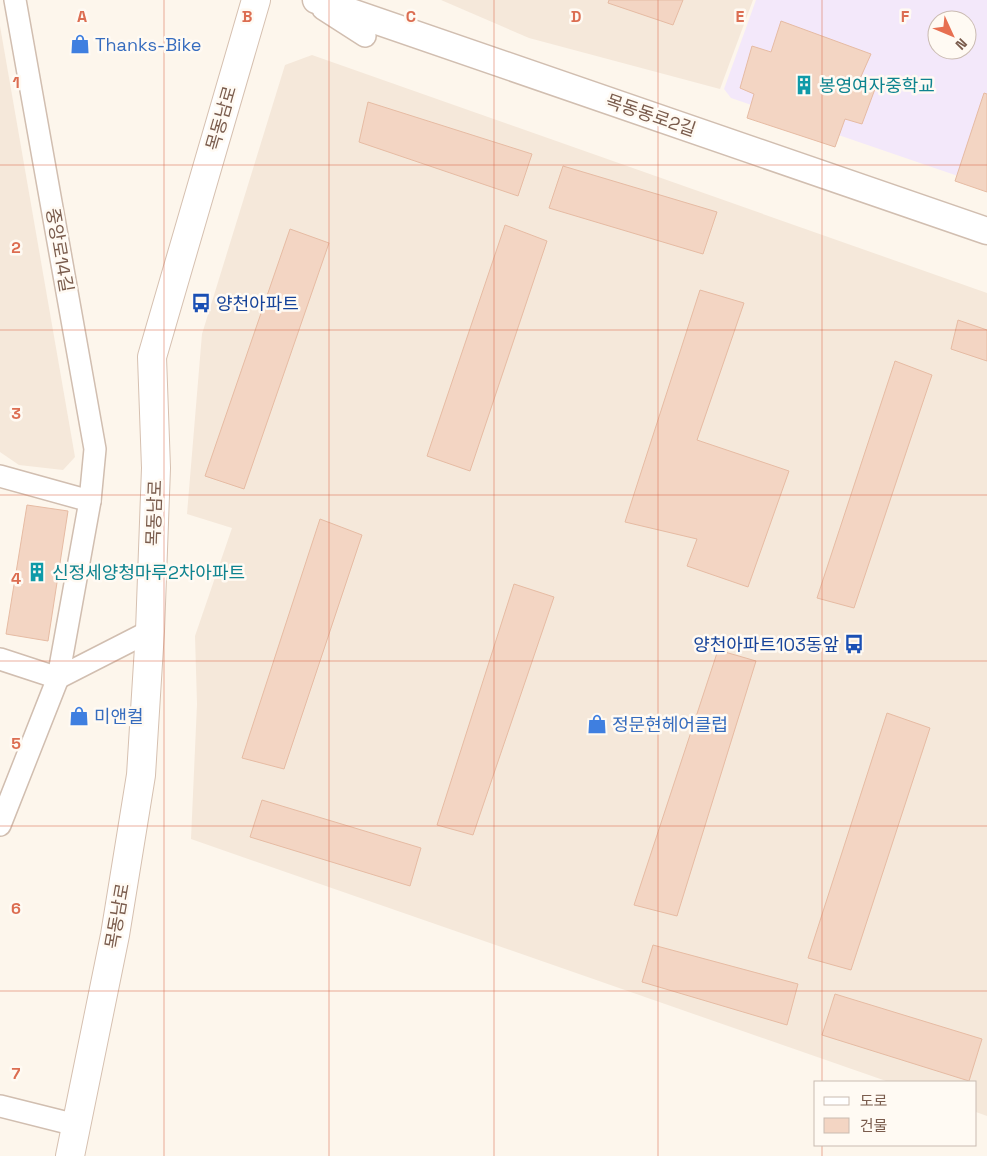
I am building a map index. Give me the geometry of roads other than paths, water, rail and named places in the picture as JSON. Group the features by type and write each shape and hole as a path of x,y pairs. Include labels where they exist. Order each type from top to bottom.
{"main road":[{"name":"목동남로","path":"70,1156 115,935 140,774 150,630 156,468 152,357 256,0"}],"street":[{"name":"중앙로14길","path":"0,825 58,678 90,501 95,449 15,0"},
{"path":"308,0 365,36"},
{"name":"목동동로2길","path":"316,0 987,231"},
{"path":"0,476 90,501"},
{"path":"0,659 58,678 150,630"},
{"path":"0,1106 76,1125"}],"place":[{"name":"Thanks-Bike","path":"80,44"},
{"name":"봉영여자중학교","path":"804,85"},
{"name":"양천아파트","path":"201,303"},
{"name":"신정세양청마루2차아파트","path":"37,572"},
{"name":"양천아파트103동앞","path":"854,644"},
{"name":"미앤컬","path":"79,716"},
{"name":"정문현헤어클럽","path":"597,724"}]}
